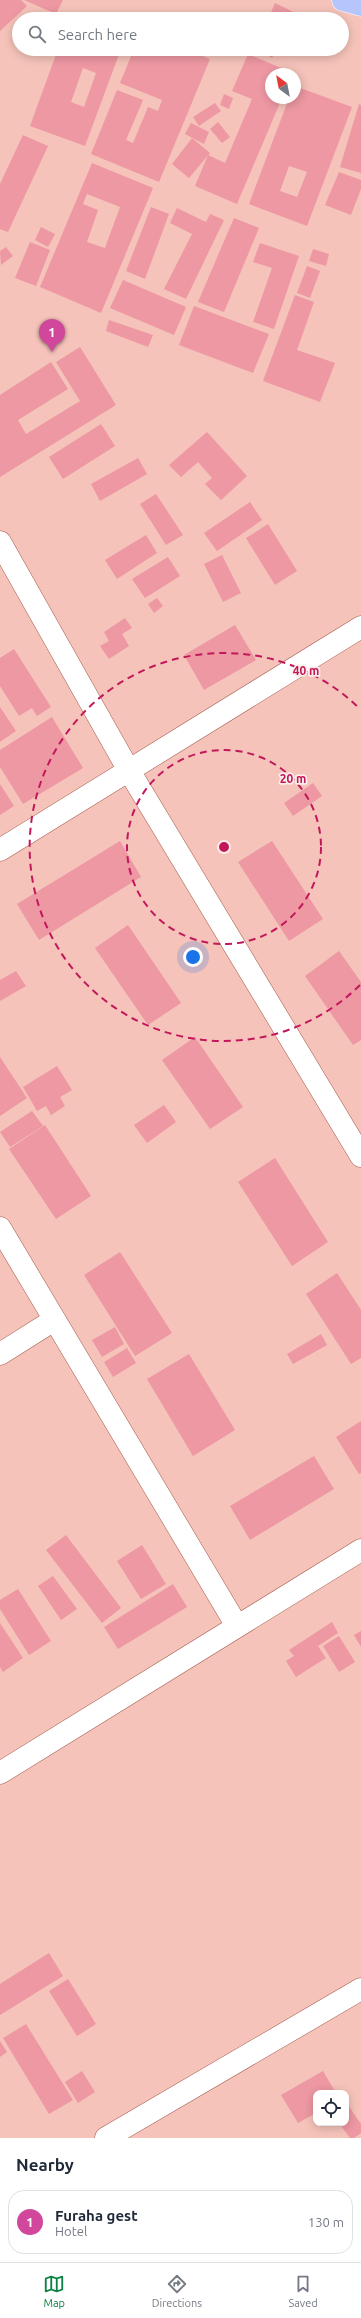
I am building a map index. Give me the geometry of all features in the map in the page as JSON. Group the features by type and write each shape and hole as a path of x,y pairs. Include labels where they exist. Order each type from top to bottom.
{"highway":[{"path":"343,0 361,5"}],"street":[{"path":"0,542 128,769 361,1156"},
{"path":"0,850 128,769 361,626"},
{"path":"0,1228 237,1626"},
{"path":"0,1354 54,1320"},
{"path":"0,1773 361,1550"},
{"path":"106,2138 361,1989"}],"building":[{"path":"0,0 21,0 27,6 21,12 12,12 12,20 0,31"},
{"path":"24,0 63,0 57,12 51,12"},
{"path":"275,3 294,12 271,12"},
{"path":"55,56 118,56 85,146 30,126","holes":["83,68 96,73 84,107 71,102"]},
{"path":"131,56 202,56 210,59 159,182 91,154 117,90 143,100 126,140 133,143 148,107 158,111 162,100 120,83"},
{"path":"247,56 253,56 281,68 265,68 265,104 279,104 237,204 195,186 208,155 225,163 252,99 232,91"},
{"path":"301,88 352,107 307,226 249,204 287,104 301,104","holes":["289,166 307,172 297,197 280,191"]},
{"path":"224,94 233,98 229,109 220,105"},
{"path":"215,103 221,111 199,126 193,117"},
{"path":"359,104 361,105 361,173 340,167"},
{"path":"218,122 230,137 222,143 210,129"},
{"path":"191,123 209,132 204,144 185,134"},
{"path":"23,135 48,146 8,232 0,229 0,184"},
{"path":"192,138 210,153 189,178 172,164"},
{"path":"92,163 153,188 101,313 40,287","holes":["87,194 120,207 105,248 87,242 98,210 83,204"]},
{"path":"339,172 361,180 361,189 351,215 325,205"},
{"path":"151,207 169,214 145,279 126,271"},
{"path":"177,208 206,222 210,214 224,220 186,299 164,289 192,234 170,223"},
{"path":"234,218 259,228 224,312 198,302"},
{"path":"41,227 55,234 48,247 35,240"},
{"path":"30,242 50,250 36,286 15,278"},
{"path":"260,243 299,256 274,329 253,322 272,268 253,262"},
{"path":"6,247 13,256 1,265 0,251"},
{"path":"313,249 329,254 326,266 309,261"},
{"path":"307,266 320,271 310,298 297,293"},
{"path":"123,280 186,307 174,335 110,308"},
{"path":"295,295 314,302 297,350 335,363 320,402 263,381"},
{"path":"194,306 269,334 253,373 179,345"},
{"path":"109,320 153,335 148,347 106,331"},
{"path":"80,347 116,405 0,477 0,395 51,362 68,389 18,420 26,434 80,401 56,362"},
{"path":"101,424 115,446 63,479 49,457"},
{"path":"207,432 247,476 221,500 205,484 212,478 198,462 181,477 169,465"},
{"path":"138,458 147,474 100,501 91,484"},
{"path":"156,494 183,535 166,545 140,504"},
{"path":"250,502 262,520 217,551 204,533"},
{"path":"268,524 297,571 275,585 246,538"},
{"path":"146,535 157,553 117,579 105,560"},
{"path":"222,555 241,593 223,602 204,564"},
{"path":"168,557 180,576 145,598 132,579"},
{"path":"157,598 163,606 154,613 148,604"},
{"path":"125,618 132,628 122,634 129,646 109,659 100,646 109,641 104,632"},
{"path":"235,625 256,660 204,690 184,655"},
{"path":"14,649 51,707 37,716 32,708 19,716 0,686 0,658"},
{"path":"0,707 16,731 0,742"},
{"path":"52,717 83,768 23,804 0,767 0,750"},
{"path":"313,783 322,796 293,816 284,803"},
{"path":"0,784 14,806 0,815"},
{"path":"120,841 141,877 39,940 17,904"},
{"path":"272,841 323,919 289,941 238,862"},
{"path":"128,925 181,1003 148,1025 95,948"},
{"path":"339,951 361,982 361,1040 353,1045 305,976"},
{"path":"16,971 26,986 0,1001 0,980"},
{"path":"195,1037 243,1107 210,1129 162,1060"},
{"path":"0,1057 27,1098 0,1116"},
{"path":"57,1066 72,1090 60,1097 65,1106 51,1115 46,1106 37,1111 23,1087"},
{"path":"164,1105 176,1122 147,1143 134,1125"},
{"path":"32,1111 43,1126 10,1147 0,1132"},
{"path":"45,1125 91,1196 56,1219 9,1149"},
{"path":"275,1158 328,1242 292,1266 238,1182"},
{"path":"120,1252 172,1333 135,1356 84,1275"},
{"path":"337,1273 361,1310 361,1358 351,1364 306,1294"},
{"path":"115,1327 124,1344 102,1357 92,1340"},
{"path":"321,1334 327,1345 293,1364 287,1354"},
{"path":"127,1348 136,1363 113,1377 104,1362"},
{"path":"189,1354 235,1430 193,1456 147,1379"},
{"path":"361,1421 361,1473 359,1474 336,1437"},
{"path":"314,1456 334,1489 250,1540 230,1506"},
{"path":"66,1535 121,1608 102,1623 46,1550"},
{"path":"142,1545 166,1584 141,1599 117,1561"},
{"path":"53,1576 77,1609 61,1620 38,1586"},
{"path":"173,1584 187,1607 118,1649 104,1627"},
{"path":"18,1589 51,1641 29,1655 0,1609 0,1600"},
{"path":"332,1622 338,1633 318,1646 326,1658 296,1677 286,1661 294,1656 289,1650"},
{"path":"0,1623 23,1658 3,1672 0,1667"},
{"path":"361,1631 361,1647 354,1635"},
{"path":"339,1636 355,1662 339,1672 323,1646"},
{"path":"49,1953 63,1976 0,2015 0,1984"},
{"path":"68,1979 96,2024 77,2036 49,1991"},
{"path":"26,2024 73,2100 49,2114 3,2038"},
{"path":"0,2041 7,2052 0,2057"},
{"path":"82,2071 95,2092 78,2103 65,2082"},
{"path":"323,2071 334,2090 313,2090 313,2115 298,2123 281,2095"},
{"path":"349,2106 361,2124 361,2133 354,2138 350,2138 341,2126 349,2126"}],"place":[{"name":"Furaha gest","path":"52,352"}]}
